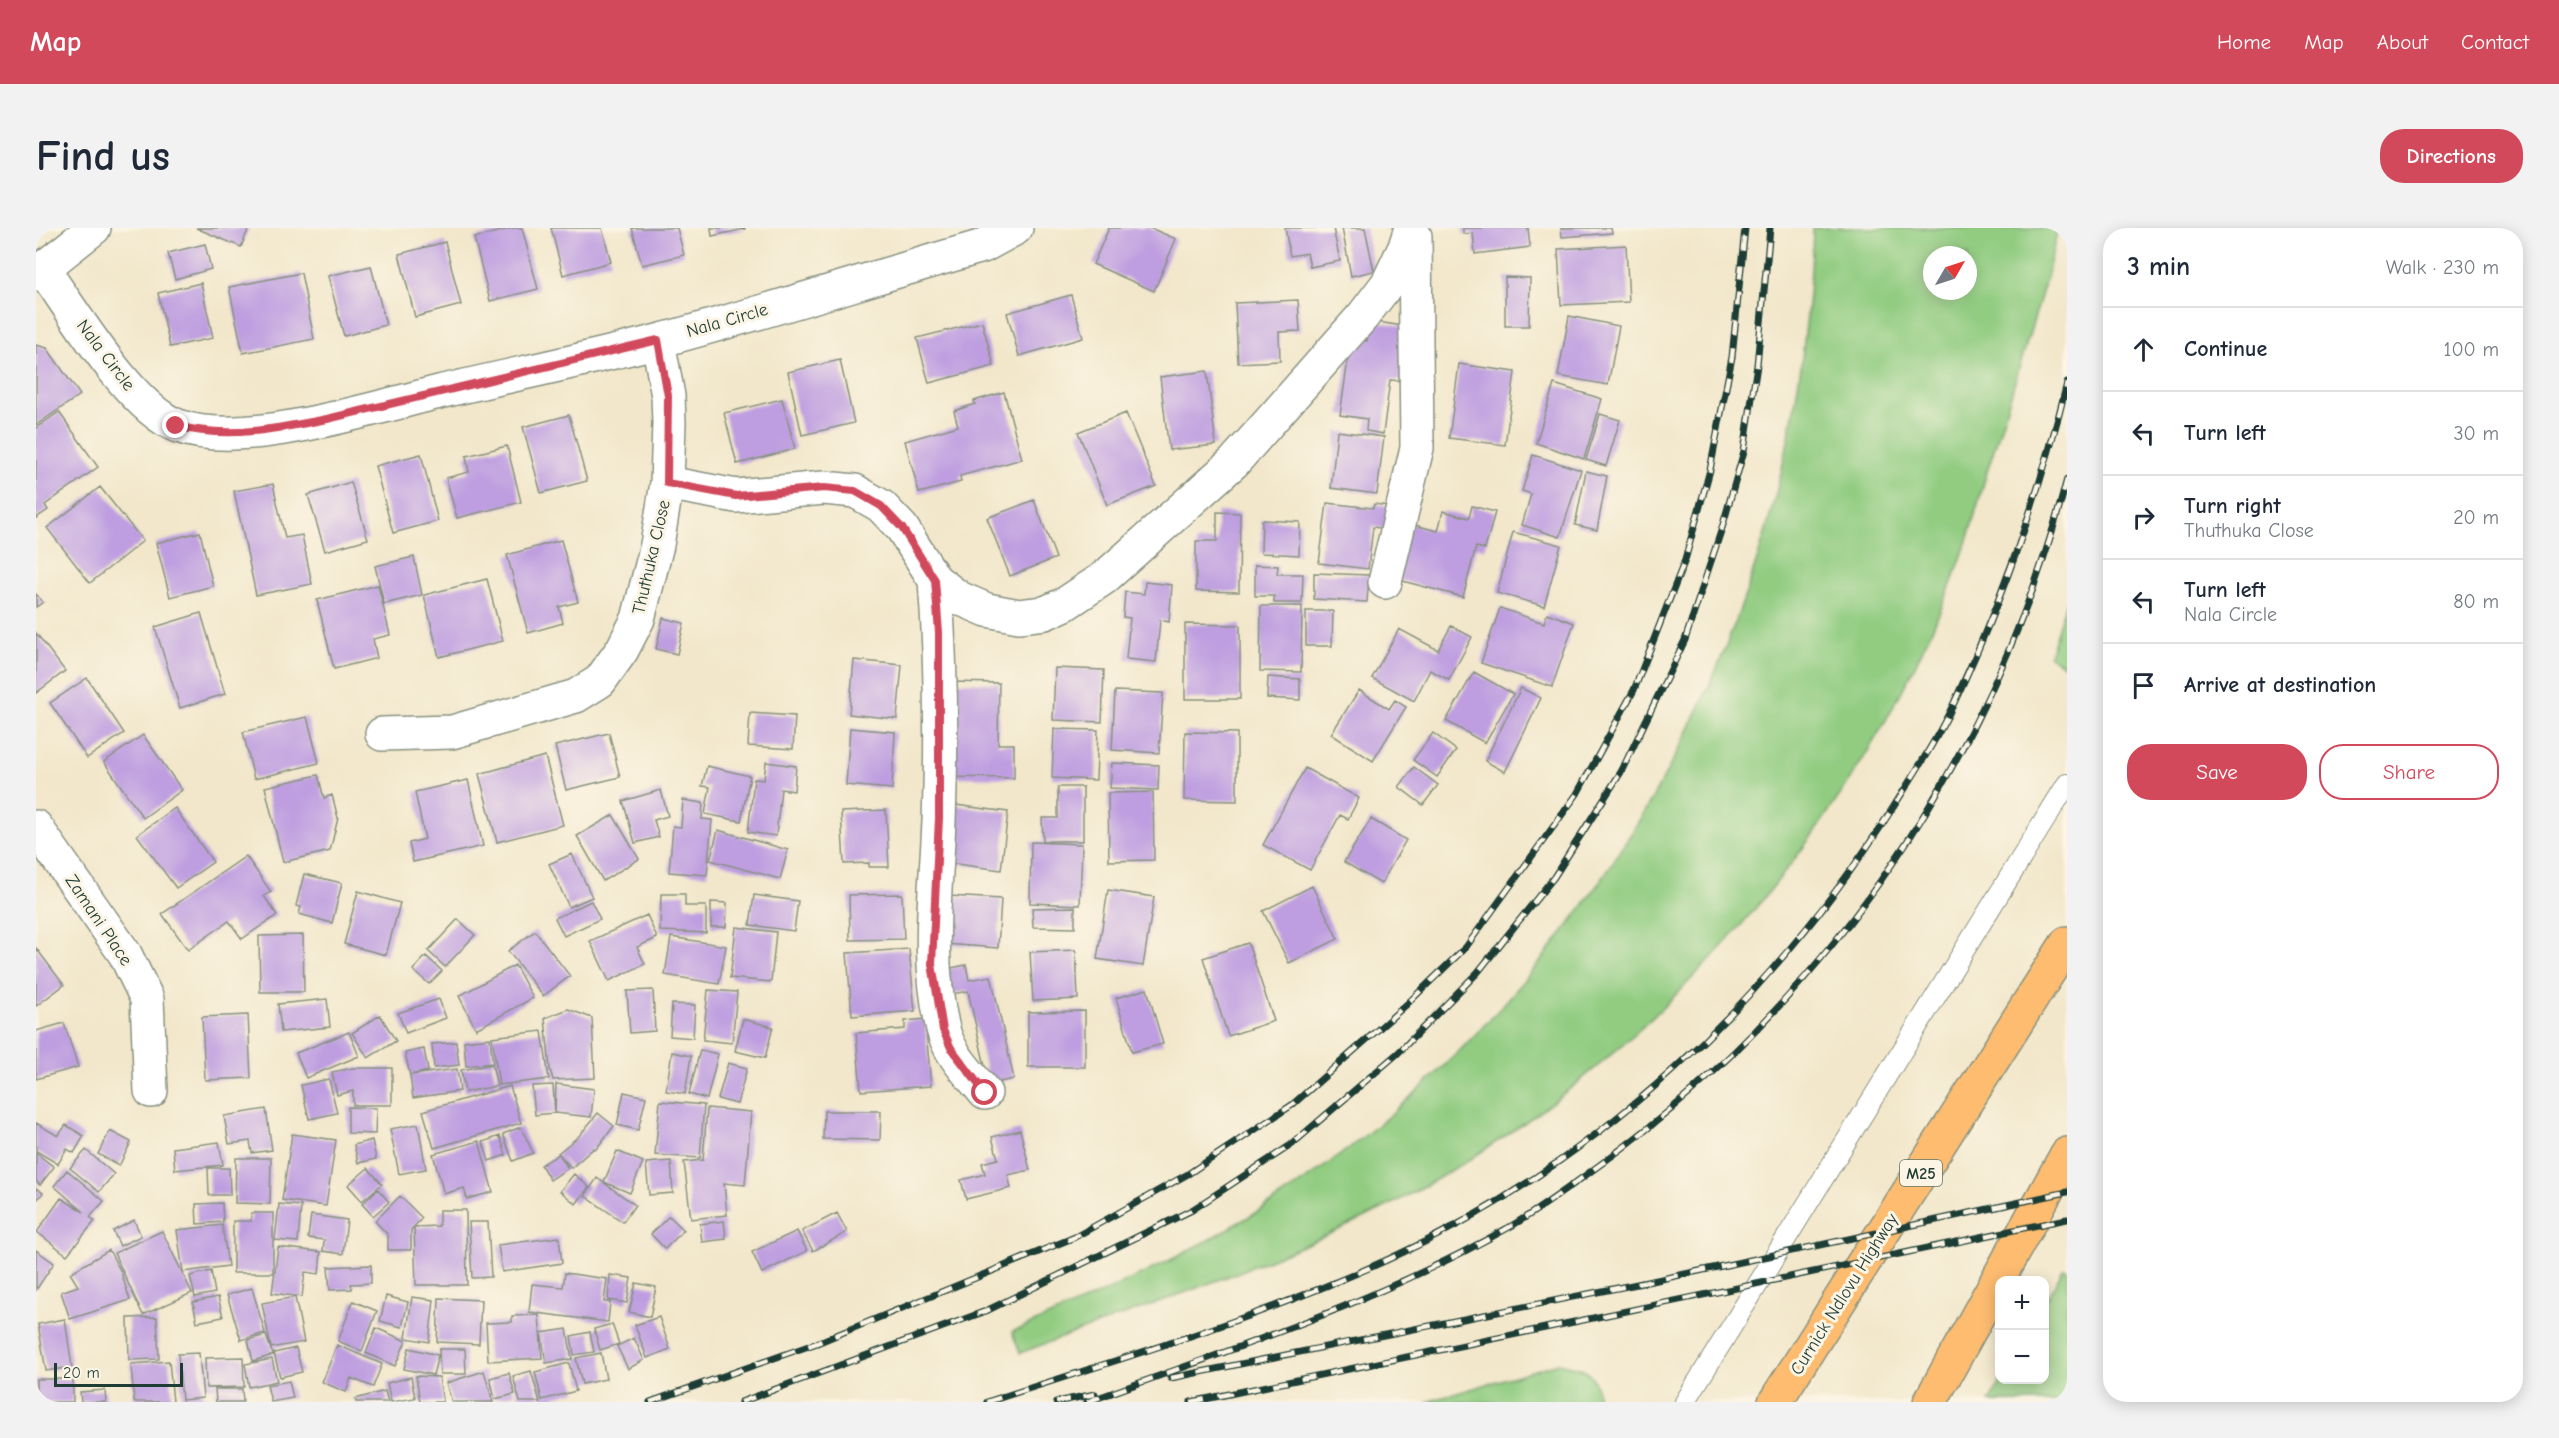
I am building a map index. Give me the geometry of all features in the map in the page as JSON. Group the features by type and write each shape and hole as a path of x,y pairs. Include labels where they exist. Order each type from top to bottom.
{"main road":[{"name":"Curnick Ndlovu Highway","path":"1775,1402 2067,943"},
{"path":"1930,1402 2067,1154"}],"street":[{"name":"Nala Circle","path":"94,228 40,272 128,389 151,410 176,426 201,432 240,434 327,419 658,340 984,246 1016,228"},
{"path":"667,483 736,496 824,488 855,491 881,506 902,528 935,580 959,598 987,610 1019,616 1045,613 1104,578 1234,462 1363,316 1388,284 1413,228"},
{"path":"1385,582 1417,448 1413,228"},
{"name":"Thuthuka Close","path":"382,734 452,732 576,696 600,681 622,650 638,619 657,545 667,483 668,396 658,340"},
{"path":"935,580 939,633 939,818 932,964 947,1039 963,1066 985,1093"},
{"name":"Zamani Place","path":"36,827 125,954 147,999 151,1091"}],"lane":[{"path":"1685,1402 2067,784"}],"green space":[{"path":"1813,228 2058,228 2047,276 1959,564 1917,661 1865,755 1805,846 1736,931 1661,1010 1579,1081 1492,1145 1401,1199 1308,1243 1213,1282 1020,1353 1012,1332 1200,1245 1260,1210 1365,1135 1462,1049 1548,952 1623,847 1686,734 1738,616 1776,492 1801,366 1809,297"},
{"path":"2067,599 2067,667 2049,656"},
{"path":"2063,1269 2067,1269 2067,1402 1989,1402 2000,1384 2049,1384 2049,1295"},
{"path":"1558,1363 1588,1373 1595,1384 1597,1402 1427,1402"}],"building":[{"path":"196,228 249,228 241,247"},
{"path":"513,228 522,228 538,289 490,301 474,238"},
{"path":"551,228 602,228 611,262 563,275"},
{"path":"632,228 677,228 684,255 642,265"},
{"path":"711,228 745,228 745,229 712,236"},
{"path":"1109,228 1150,228 1176,239 1154,291 1093,264"},
{"path":"1285,228 1333,228 1340,261 1310,267 1307,253 1290,256"},
{"path":"1342,228 1365,228 1374,271 1351,276"},
{"path":"1463,228 1528,228 1530,247 1475,254 1473,233 1463,234"},
{"path":"1561,228 1611,228 1612,233 1562,237"},
{"path":"445,242 461,305 415,317 399,254"},
{"path":"205,244 211,269 175,279 168,253"},
{"path":"1626,245 1629,302 1561,305 1558,249"},
{"path":"371,266 386,325 344,336 328,276"},
{"path":"301,273 314,339 243,353 229,287"},
{"path":"1505,277 1530,278 1529,326 1505,326"},
{"path":"201,283 213,338 170,347 158,293"},
{"path":"1071,295 1083,338 1019,356 1007,313"},
{"path":"1298,300 1300,331 1279,332 1280,361 1238,363 1235,303"},
{"path":"1569,316 1619,326 1608,385 1558,376"},
{"path":"1370,321 1410,327 1403,381 1390,380 1383,434 1366,431 1367,419 1340,415 1351,339 1367,341"},
{"path":"982,322 994,366 929,383 917,338"},
{"path":"36,345 47,348 80,395 36,425"},
{"path":"840,360 854,423 802,435 788,372"},
{"path":"1459,364 1515,372 1505,445 1449,438"},
{"path":"1207,371 1216,445 1169,450 1160,377"},
{"path":"1554,384 1602,399 1584,459 1536,443"},
{"path":"1004,392 1022,459 960,476 961,482 919,493 905,441 958,426 954,411 975,404 974,401"},
{"path":"782,399 795,449 737,464 724,413"},
{"path":"59,412 98,467 45,505 48,510 36,518 36,428"},
{"path":"1126,413 1156,486 1107,505 1078,432"},
{"path":"1600,414 1620,420 1606,466 1586,460"},
{"path":"569,415 587,481 541,493 523,427"},
{"path":"1337,431 1384,437 1377,494 1331,488"},
{"path":"507,446 521,502 457,518 446,478 469,472 466,456"},
{"path":"421,454 438,521 393,533 375,466"},
{"path":"1533,455 1581,470 1560,537 1522,525 1531,494 1522,491"},
{"path":"1586,471 1607,476 1597,530 1575,525"},
{"path":"351,482 368,539 325,551 308,495"},
{"path":"273,484 285,538 302,535 312,584 256,595 234,491"},
{"path":"100,487 143,541 90,583 47,528"},
{"path":"1034,500 1056,558 1010,576 987,518"},
{"path":"1327,503 1373,508 1374,504 1397,507 1395,530 1373,527 1368,569 1319,563"},
{"path":"1472,506 1495,512 1485,549 1476,547 1463,597 1395,579 1410,524 1438,531 1443,511 1469,518"},
{"path":"1217,512 1240,513 1239,592 1196,591 1196,541 1217,541"},
{"path":"1262,520 1300,522 1299,555 1261,553"},
{"path":"200,532 213,586 170,597 156,543"},
{"path":"1513,532 1561,545 1544,606 1497,593"},
{"path":"561,540 578,602 559,607 563,623 528,633 507,555"},
{"path":"414,557 422,595 384,604 375,566"},
{"path":"1255,565 1278,566 1277,574 1303,574 1302,603 1274,603 1274,596 1255,596"},
{"path":"1314,573 1369,575 1367,602 1314,599"},
{"path":"487,579 503,641 439,657 424,595"},
{"path":"1145,582 1172,585 1169,622 1160,620 1156,662 1126,659 1130,618 1123,617 1125,592 1144,594"},
{"path":"378,585 390,635 373,639 377,658 334,669 317,600"},
{"path":"36,594 43,602 36,607"},
{"path":"1261,606 1302,606 1301,672 1260,671"},
{"path":"1500,608 1544,623 1547,613 1574,623 1552,687 1481,663"},
{"path":"1306,611 1333,611 1332,646 1306,646"},
{"path":"201,613 225,694 180,708 155,627"},
{"path":"663,618 684,623 677,654 656,649"},
{"path":"1185,624 1240,625 1240,699 1185,699"},
{"path":"1451,626 1472,637 1449,680 1430,670 1414,701 1372,678 1399,629 1438,650"},
{"path":"36,633 65,671 36,693"},
{"path":"854,660 902,665 897,719 849,714"},
{"path":"1055,668 1104,670 1102,722 1053,720"},
{"path":"1474,672 1513,694 1485,743 1446,721"},
{"path":"1268,677 1300,679 1300,700 1267,698"},
{"path":"87,678 124,733 87,758 50,703"},
{"path":"949,682 999,683 998,744 1014,744 1014,778 943,777"},
{"path":"1521,688 1541,698 1505,772 1485,761"},
{"path":"1359,690 1389,709 1395,700 1406,707 1373,761 1331,734"},
{"path":"1115,691 1163,693 1159,753 1112,750"},
{"path":"750,713 795,716 793,749 748,746"},
{"path":"307,717 319,763 254,779 243,732"},
{"path":"850,728 895,732 892,789 846,785"},
{"path":"1054,729 1098,730 1096,780 1052,778"},
{"path":"1185,732 1237,733 1237,801 1184,800"},
{"path":"609,733 620,777 566,790 555,746"},
{"path":"1433,733 1456,750 1437,777 1413,760"},
{"path":"143,735 182,790 143,818 104,762"},
{"path":"545,756 563,825 497,842 479,774"},
{"path":"766,762 796,766 794,791 781,789 776,836 748,832 754,779 764,780"},
{"path":"1112,763 1159,765 1158,790 1110,788"},
{"path":"707,766 750,776 741,821 705,814 710,787 702,786"},
{"path":"1414,767 1438,785 1423,805 1399,787"},
{"path":"1305,768 1359,798 1348,819 1340,815 1310,870 1263,845"},
{"path":"318,775 324,798 332,795 338,818 330,851 283,862 265,787"},
{"path":"468,780 483,846 413,862 409,843 425,839 415,792"},
{"path":"1058,787 1083,787 1083,841 1043,841 1042,818 1058,818"},
{"path":"661,790 668,816 654,820 659,837 635,843 623,801"},
{"path":"1153,792 1154,860 1109,861 1108,793"},
{"path":"683,800 703,803 702,819 712,820 707,875 669,872 673,826 681,827"},
{"path":"948,804 1008,812 1001,870 941,862"},
{"path":"175,808 213,862 176,888 137,835"},
{"path":"886,810 889,867 869,867 869,863 844,864 841,812"},
{"path":"613,815 639,859 603,881 577,836"},
{"path":"1371,819 1406,840 1381,884 1344,862"},
{"path":"718,830 788,850 780,879 710,860"},
{"path":"1031,842 1082,844 1080,905 1030,903"},
{"path":"572,854 592,897 569,907 549,864"},
{"path":"246,856 271,892 264,896 277,915 242,939 229,921 188,950 162,914"},
{"path":"304,874 342,883 332,923 299,914 301,907 296,906"},
{"path":"1312,886 1338,939 1289,963 1263,911"},
{"path":"1108,890 1154,897 1143,966 1097,959"},
{"path":"358,891 400,903 386,955 344,944"},
{"path":"661,894 685,894 685,906 706,906 706,933 660,931"},
{"path":"902,894 904,939 850,940 849,895"},
{"path":"754,895 798,901 794,931 750,925"},
{"path":"949,896 1001,899 998,948 945,944"},
{"path":"591,901 600,919 564,936 555,918"},
{"path":"711,902 727,903 726,927 711,927"},
{"path":"1075,907 1075,928 1033,927 1032,908"},
{"path":"647,915 657,938 637,947 645,964 609,981 590,941"},
{"path":"458,919 475,935 445,967 428,951"},
{"path":"736,927 776,932 771,982 730,978"},
{"path":"535,931 570,976 543,996 508,951"},
{"path":"303,935 304,992 260,992 259,936"},
{"path":"671,937 726,946 719,984 665,975"},
{"path":"1248,943 1274,1021 1228,1036 1203,958"},
{"path":"36,948 64,985 36,1006"},
{"path":"909,949 915,1011 852,1016 847,953"},
{"path":"1076,950 1078,999 1033,1001 1030,952"},
{"path":"426,956 442,971 429,984 413,970"},
{"path":"515,965 533,998 476,1029 459,996"},
{"path":"966,965 969,980 991,976 1014,1079 989,1084 968,991 952,994 946,969"},
{"path":"1147,989 1163,1044 1132,1052 1116,998"},
{"path":"653,990 655,1031 630,1033 627,991"},
{"path":"708,990 737,992 732,1043 703,1040"},
{"path":"327,999 330,1027 281,1032 278,1004"},
{"path":"439,999 446,1018 406,1033 398,1013"},
{"path":"672,1004 695,1005 693,1038 670,1036"},
{"path":"568,1009 592,1018 595,1078 553,1080 545,1018"},
{"path":"1085,1011 1085,1067 1028,1067 1028,1012"},
{"path":"248,1015 251,1078 205,1080 202,1017"},
{"path":"380,1015 396,1041 368,1058 352,1033"},
{"path":"743,1019 773,1027 765,1058 735,1051"},
{"path":"925,1019 931,1086 861,1091 856,1033 905,1029 905,1021"},
{"path":"64,1023 78,1067 36,1079 36,1031"},
{"path":"542,1031 549,1079 499,1085 492,1037"},
{"path":"349,1032 359,1056 306,1078 296,1053"},
{"path":"490,1038 493,1063 466,1066 464,1041"},
{"path":"456,1042 459,1065 434,1068 432,1044"},
{"path":"424,1049 428,1071 410,1075 405,1053"},
{"path":"700,1050 718,1054 707,1099 689,1094"},
{"path":"672,1052 691,1056 685,1094 666,1091"},
{"path":"728,1063 747,1068 737,1104 718,1099"},
{"path":"492,1064 497,1086 465,1092 461,1070"},
{"path":"353,1068 392,1068 392,1105 353,1105 353,1091 337,1095 332,1072"},
{"path":"457,1069 460,1091 413,1098 410,1075"},
{"path":"329,1079 337,1113 309,1119 301,1085"},
{"path":"556,1084 594,1089 591,1117 555,1113"},
{"path":"553,1085 555,1113 535,1115 532,1086"},
{"path":"510,1086 521,1123 434,1148 423,1111"},
{"path":"624,1092 646,1097 638,1130 617,1125"},
{"path":"660,1101 704,1105 700,1158 655,1155"},
{"path":"348,1107 376,1108 375,1134 348,1133"},
{"path":"707,1108 751,1112 745,1185 724,1183 727,1215 691,1219 684,1162 703,1160"},
{"path":"266,1109 272,1150 252,1153 250,1141 229,1144 224,1116"},
{"path":"824,1111 881,1111 880,1140 823,1139"},
{"path":"598,1113 614,1126 596,1149 594,1148 571,1168 558,1153 579,1136"},
{"path":"36,1123 58,1136 66,1125 84,1136 74,1153 67,1149 58,1164 36,1151"},
{"path":"418,1124 426,1169 399,1174 390,1129"},
{"path":"521,1127 533,1153 513,1161 503,1134"},
{"path":"1020,1130 1030,1170 1008,1175 1011,1188 966,1199 961,1180 985,1174 982,1163 998,1159 992,1137"},
{"path":"110,1131 131,1142 119,1166 98,1154"},
{"path":"292,1134 336,1140 326,1206 282,1200"},
{"path":"500,1136 506,1155 489,1161 483,1142"},
{"path":"372,1140 376,1159 358,1163 354,1145"},
{"path":"479,1141 493,1192 467,1199 464,1188 444,1194 433,1154"},
{"path":"219,1142 223,1165 175,1170 173,1148"},
{"path":"86,1150 114,1174 99,1192 70,1168"},
{"path":"617,1151 643,1162 630,1193 604,1182"},
{"path":"36,1153 54,1167 40,1185 36,1181"},
{"path":"559,1154 568,1168 550,1180 541,1165"},
{"path":"236,1158 271,1158 270,1204 235,1203"},
{"path":"671,1161 673,1193 649,1195 646,1163"},
{"path":"208,1168 229,1168 230,1195 209,1195"},
{"path":"368,1168 382,1184 362,1201 348,1185"},
{"path":"67,1170 104,1201 90,1217 95,1221 67,1255 37,1232 61,1198 84,1212 54,1186"},
{"path":"574,1174 589,1187 576,1204 560,1191"},
{"path":"597,1178 635,1205 623,1222 585,1196"},
{"path":"36,1188 43,1193 36,1201"},
{"path":"378,1189 389,1202 373,1216 362,1204"},
{"path":"400,1196 422,1218 411,1230 411,1250 388,1250 388,1235 375,1221"},
{"path":"222,1203 223,1222 197,1224 196,1204"},
{"path":"279,1204 301,1206 298,1242 275,1240"},
{"path":"439,1210 466,1210 467,1285 416,1285 414,1227 439,1226"},
{"path":"251,1213 273,1213 273,1273 233,1273 233,1221 251,1221"},
{"path":"837,1213 847,1232 813,1251 802,1231"},
{"path":"311,1215 347,1220 343,1254 323,1251 324,1240 308,1238"},
{"path":"669,1216 684,1230 665,1249 651,1234"},
{"path":"134,1220 141,1236 120,1246 113,1231"},
{"path":"724,1221 726,1239 702,1242 700,1224"},
{"path":"469,1222 488,1222 491,1277 472,1278"},
{"path":"222,1225 228,1266 183,1272 177,1230"},
{"path":"162,1231 192,1293 143,1315 114,1253"},
{"path":"797,1231 807,1251 762,1273 752,1252"},
{"path":"559,1237 562,1263 502,1272 498,1245"},
{"path":"278,1247 321,1252 319,1274 305,1272 302,1297 272,1293"},
{"path":"36,1250 54,1263 36,1290"},
{"path":"109,1250 121,1272 130,1300 70,1319 61,1292 78,1286 70,1273"},
{"path":"371,1265 371,1283 351,1284 352,1289 330,1290 328,1267"},
{"path":"211,1271 215,1293 195,1297 190,1276"},
{"path":"565,1273 607,1279 604,1302 610,1302 608,1322 529,1312 532,1284 563,1287"},
{"path":"610,1275 631,1278 627,1303 608,1300"},
{"path":"636,1283 656,1287 650,1317 629,1312"},
{"path":"252,1288 265,1333 241,1340 227,1295"},
{"path":"386,1296 408,1302 402,1327 380,1321"},
{"path":"218,1297 223,1317 197,1322 193,1302"},
{"path":"295,1297 304,1342 271,1348 262,1303"},
{"path":"412,1297 434,1300 429,1342 406,1338"},
{"path":"439,1298 481,1300 479,1344 437,1342"},
{"path":"353,1301 377,1311 362,1351 338,1341"},
{"path":"539,1315 542,1358 488,1361 486,1323 512,1322 512,1316"},
{"path":"157,1317 159,1359 129,1360 128,1318"},
{"path":"659,1317 670,1349 647,1358 635,1325"},
{"path":"65,1319 72,1367 46,1371 38,1324"},
{"path":"612,1324 619,1344 600,1350 594,1329"},
{"path":"376,1328 406,1341 395,1366 366,1353"},
{"path":"567,1329 572,1359 546,1363 541,1333"},
{"path":"590,1332 594,1352 574,1355 571,1336"},
{"path":"266,1335 273,1355 253,1361 248,1340"},
{"path":"634,1338 644,1360 628,1369 617,1346"},
{"path":"337,1345 382,1364 373,1387 351,1378 346,1392 322,1382"},
{"path":"296,1348 302,1372 280,1377 274,1353"},
{"path":"409,1348 438,1355 433,1375 404,1369"},
{"path":"439,1349 465,1349 466,1374 440,1374"},
{"path":"199,1353 203,1398 182,1400 178,1354"},
{"path":"601,1353 606,1379 582,1384 576,1358"},
{"path":"243,1357 244,1387 206,1388 205,1358"},
{"path":"272,1359 277,1381 249,1387 245,1364"},
{"path":"169,1361 173,1402 134,1402 131,1364"},
{"path":"569,1363 576,1391 542,1400 535,1372"},
{"path":"484,1371 493,1402 452,1402 446,1383"},
{"path":"531,1371 540,1402 520,1402 513,1376"},
{"path":"509,1373 515,1394 495,1399 490,1378"},
{"path":"416,1376 439,1377 443,1402 420,1402"},
{"path":"411,1377 415,1398 391,1402 387,1383"},
{"path":"36,1379 73,1379 73,1402 36,1402"},
{"path":"289,1381 293,1398 271,1402 267,1385"},
{"path":"215,1389 242,1389 243,1402 216,1402"},
{"path":"105,1390 106,1402 81,1402 80,1392"},
{"path":"385,1391 388,1402 356,1402 355,1399"}],"railway":[{"path":"650,1402 817,1343 1075,1237 1188,1174 1292,1105 1407,1004 1466,947 1577,794 1634,690 1685,560 1710,470 1732,357 1745,228"},
{"path":"741,1402 986,1311 1192,1210 1291,1145 1398,1053 1478,972 1554,877 1621,772 1685,640 1722,528 1744,451 1757,365 1770,228"},
{"path":"987,1402 1241,1319 1389,1259 1465,1220 1539,1175 1608,1125 1674,1069 1736,1009 1793,944 1846,877 1933,743 1972,664 2004,586 2045,465 2067,383"},
{"path":"1087,1402 1250,1343 1357,1301 1462,1253 1513,1225 1546,1203 1601,1164 1684,1098 1761,1025 1831,947 1893,862 1949,773 1996,679 2036,581 2067,479"},
{"path":"1171,1378 1657,1280 2067,1192"},
{"path":"1191,1402 2067,1219"},
{"path":"1056,1402 1095,1394"}],"route":[{"path":"176,426 201,432 240,434 276,429 327,419 658,340 668,396 667,483 736,496 824,488 855,491 881,506 902,528 935,580 939,633 939,818 932,964 943,1030 963,1066 985,1093"}]}
